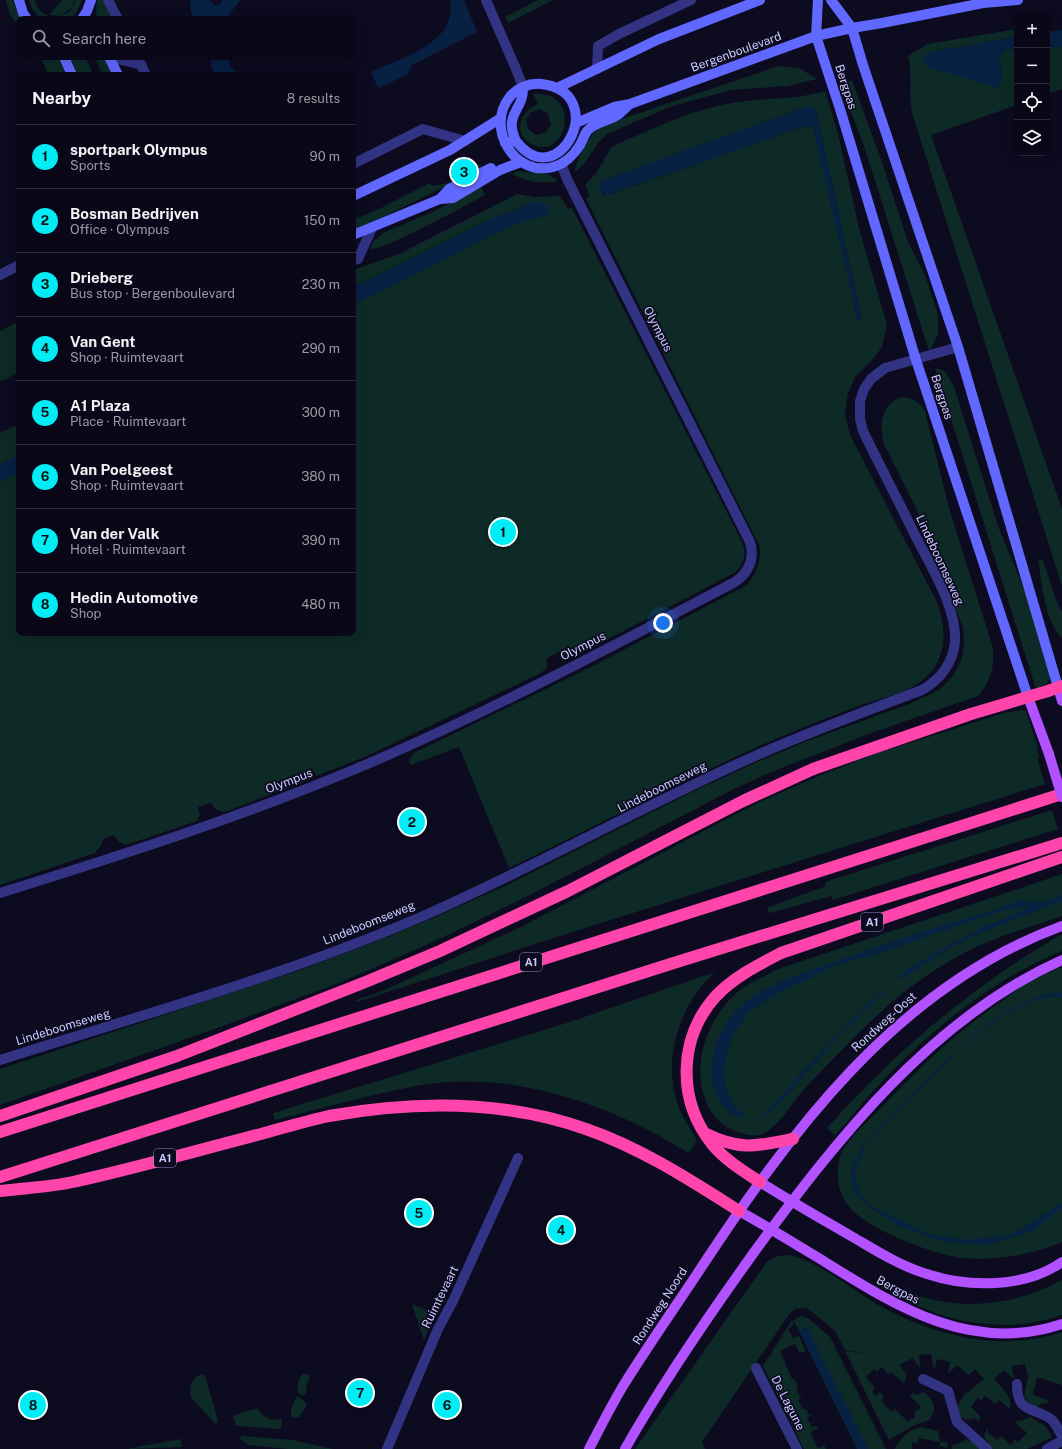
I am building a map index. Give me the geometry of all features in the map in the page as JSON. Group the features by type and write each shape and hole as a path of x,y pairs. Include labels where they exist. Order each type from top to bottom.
{"highway":[{"path":"0,1116 176,1056 419,960 568,891 743,801 812,769 971,714 1060,686"},
{"name":"A1","path":"0,1132 1062,794"},
{"name":"A1","path":"0,1177 680,961 1062,843"},
{"name":"A1","path":"760,1182 734,1165 712,1144 697,1121 692,1109 686,1080 686,1062 690,1040 700,1017 716,996 745,972 782,953 1062,857"},
{"name":"A1","path":"0,1191 71,1182 328,1116 409,1107 456,1106 522,1112 546,1117 587,1129 644,1154 740,1211"},
{"path":"705,1133 724,1143 740,1146 750,1146 793,1138"}],"main road":[{"path":"19,0 25,16"},
{"path":"87,16 91,0"},
{"path":"557,88 659,39 760,0"},
{"name":"Bergpas","path":"818,0 816,36 916,360 1028,697 1049,754 1062,797"},
{"name":"Bergpas","path":"831,0 852,28 863,65 958,347 1060,686 1062,700"},
{"name":"Bergenboulevard","path":"576,124 614,107 630,104 816,36 983,3 1018,0"},
{"path":"65,60 71,72"},
{"path":"110,60 116,72"},
{"path":"523,87 522,99 512,117 511,125 516,141 525,150 541,156 558,152 571,140 576,124 576,115 570,100 557,88 536,84 523,87 509,98 503,108 501,118 502,135 505,143 518,159 536,168 545,168 561,164 558,152"},
{"name":"Bergenboulevard","path":"561,164 575,152 588,130 618,115 630,104"},
{"path":"356,195 465,141 501,118"},
{"path":"505,143 516,141"},
{"path":"356,234 440,199 449,189 518,159 525,150"},
{"name":"Rondweg-Oost","path":"760,1182 793,1138 860,1061 901,1022 928,1000 999,954 1062,926"},
{"path":"625,1449 660,1390 771,1229 859,1120 916,1061 944,1036 983,1006 1016,984 1062,960"},
{"name":"Bergpas","path":"760,1182 792,1202 910,1268 942,1278 972,1282 1014,1280 1030,1277 1062,1262"},
{"name":"Rondweg Noord","path":"589,1449 623,1387 760,1182"},
{"name":"Bergpas","path":"740,1211 861,1285 929,1320 976,1332 1013,1335 1062,1324"}],"street":[{"path":"108,0 116,16"},
{"path":"486,0 523,87"},
{"path":"597,69 598,46 691,0"},
{"path":"139,61 144,72"},
{"path":"356,162 423,129 465,141"},
{"name":"Olympus","path":"0,893 237,815 353,770 481,712 575,665 735,582 747,570 753,557 750,542 568,181 561,164"},
{"path":"356,259 358,259 372,228"},
{"path":"0,275 16,267"},
{"name":"Lindeboomseweg","path":"0,1060 169,1008 292,966 428,914 508,877 691,786 755,756 804,735 922,690 931,685 945,670 953,652 955,636 951,615 940,586 863,431 859,409 864,389 871,379 885,368 958,347"},
{"name":"Ruimtevaart","path":"387,1449 438,1329 453,1301 518,1158"},
{"name":"De Lagune","path":"756,1368 797,1449"},
{"path":"923,1379 948,1391 957,1422 988,1449"},
{"path":"1017,1384 1017,1396 1027,1410 1043,1414 1054,1421 1062,1436"},
{"path":"1047,1449 1062,1442"}],"green space":[{"path":"6,0 13,0 19,16 16,16 16,23 10,15"},
{"path":"29,0 34,0 38,8 48,16 39,16 32,9"},
{"path":"62,0 75,0 71,8 61,16 49,15"},
{"path":"76,0 82,0 77,12 73,16 61,16 70,11"},
{"path":"97,0 104,0 112,16 96,16"},
{"path":"538,0 553,0 508,23 505,17"},
{"path":"1014,30 1014,38 930,52 1002,81 999,57 1005,50 1014,48 1014,106 931,135 1062,509 1062,586 912,113 908,56 928,44"},
{"path":"1050,47 1062,47 1062,89 1050,93"},
{"path":"42,60 60,60 64,68 63,72 48,72"},
{"path":"69,60 86,60 92,72 75,72"},
{"path":"96,60 106,60 112,72 102,72"},
{"path":"779,66 799,68 817,79 788,86 731,90 672,106 607,134 598,143 585,163 575,172 579,157 592,135 600,128 623,118"},
{"path":"852,80 882,162 908,242 925,275 938,314 938,334 930,350 928,348 864,146 841,85"},
{"path":"825,91 838,134 859,228 887,325 882,347 873,359 855,377 848,393 845,414 850,435 936,600 942,619 943,628 940,657 929,674 914,686 840,713 750,750 509,868 459,747 411,765 409,760 414,753 593,666 747,585 755,572 760,557 760,547 588,203 586,198 590,196 585,185 596,173 611,148 671,121 699,111 727,104 813,94","holes":["809,106 814,108 816,111 862,320 859,321 857,317 814,128 805,126 608,195 603,194 600,183 602,181"]},
{"path":"533,94 549,95 559,102 564,113 565,124 561,135 554,144 544,147 531,144 525,139 520,128 523,117 532,107 538,104","holes":["540,109 548,114 551,124 546,132 536,135 528,129 526,120 531,112"]},
{"path":"480,164 482,168 356,231 356,219 381,208 430,183 432,186 448,183 474,170 473,167"},
{"path":"518,171 548,174 558,181 546,183 534,182 512,174"},
{"path":"481,187 485,195 445,217 391,243 378,248 370,249 374,241 383,233 432,212"},
{"path":"517,194 535,197 560,196 568,209 572,208 744,546 744,558 739,568 736,572 574,657 566,656 561,651 547,658 547,667 541,673 367,756 316,776 312,768 309,769 313,778 225,812 216,810 211,803 198,807 200,815 197,821 126,845 119,842 114,835 103,839 102,844 95,853 0,885 0,473 16,465 16,636 356,636 356,296 501,230 530,219 535,202 491,219 356,286 356,269 399,254"},
{"path":"16,323 16,374 2,381 0,380 0,331"},
{"path":"935,368 945,371 954,387 998,526 1030,604 1051,678 1043,688 1036,689"},
{"path":"902,397 910,398 916,401 925,411 949,508 993,648 991,674 989,680 978,696 874,732 771,772 732,790 528,896 433,942 339,983 0,1105 0,1069 295,972 362,947 431,919 511,883 694,791 757,762 807,741 912,703 939,690 953,676 962,658 964,643 963,628 923,523 884,444 882,437 882,422 886,409 895,400"},
{"path":"16,425 16,457 0,465 0,433"},
{"path":"1038,559 1043,560 1056,600 1062,612 1062,638 1051,621 1045,601"},
{"path":"1021,710 1026,711 1037,745 1039,758 1037,758 1045,784 566,934 357,1002 356,1000 382,991 523,926 759,802 826,773 881,752 1004,713"},
{"path":"1052,810 1058,829 833,900 831,896 770,913 767,911 769,907 826,886 825,882"},
{"path":"1062,874 1062,916 983,944 944,964 925,976 874,1018 811,1082 783,1117 768,1131 757,1135 741,1133 721,1123 712,1113 705,1100 701,1079 700,1064 703,1050 713,1023 730,1000 744,987 778,969"},
{"path":"1062,934 1062,951 1010,977 962,1009 897,1066 835,1135 827,1128 908,1046 966,998 997,975"},
{"path":"1062,967 1062,1242 1026,1254 987,1259 962,1258 936,1252 902,1240 859,1216 846,1203 840,1190 838,1171 840,1157 846,1145 862,1126 952,1039 1022,986"},
{"path":"715,972 702,985 683,1016 673,1051 672,1069 678,1105 697,1141 689,1153 643,1127 584,1103 557,1094 501,1083 444,1082 416,1086 275,1120 273,1113 570,1022"},
{"path":"788,1255 819,1267 870,1300 892,1312 938,1331 988,1341 1013,1341 1038,1338 1062,1332 1062,1385 1037,1377 1033,1395 1048,1400 1047,1404 1043,1403 1036,1407 1031,1406 1024,1396 1028,1377 1025,1364 1012,1366 1014,1379 1004,1370 994,1379 992,1377 1009,1396 1009,1410 1008,1407 999,1400 995,1404 985,1395 981,1401 978,1398 971,1407 981,1417 978,1421 975,1418 967,1420 960,1417 957,1406 964,1395 984,1379 975,1369 968,1375 957,1365 948,1374 950,1362 937,1359 935,1368 933,1367 931,1354 919,1355 920,1369 913,1358 901,1363 900,1365 907,1376 904,1383 891,1372 888,1374 882,1367 877,1372 874,1369 866,1377 875,1388 872,1392 876,1396 880,1392 884,1397 881,1401 891,1412 895,1409 908,1422 915,1417 914,1413 921,1407 910,1396 913,1393 916,1395 924,1392 934,1405 932,1416 929,1420 913,1426 889,1440 845,1351 865,1353 845,1350 835,1331 815,1314 806,1308 796,1309 790,1313 702,1442 705,1449 635,1449 766,1263 777,1256"},
{"path":"880,1279 901,1289 927,1298 966,1304 986,1303 1025,1296 1062,1280 1062,1315 1032,1323 1002,1325 971,1322 941,1315 917,1305 877,1284"},
{"path":"412,1304 435,1314 424,1340"},
{"path":"801,1316 808,1318 830,1337 886,1449 868,1449 806,1327 799,1331 793,1320"},
{"path":"792,1320 794,1325 788,1329 793,1338 799,1336 806,1351 799,1353 795,1344 780,1351 792,1379 794,1378 798,1386 796,1387 800,1397 803,1397 798,1400 803,1409 806,1409 809,1415 812,1415 807,1418 812,1427 816,1426 818,1429 810,1432 818,1448 824,1445 826,1449 804,1449 763,1366"},
{"path":"202,1374 205,1376 218,1420 216,1425 191,1397 190,1390 193,1380"},
{"path":"303,1374 307,1374 310,1378 306,1385 307,1391 303,1396 298,1392 298,1386 300,1378"},
{"path":"297,1396 306,1403 306,1407 299,1417 293,1418 291,1416 291,1409"},
{"path":"257,1408 268,1418 275,1420 282,1418 281,1429 236,1426 233,1416"},
{"path":"1031,1417 1046,1427 1052,1437 1027,1449 992,1449 984,1437 987,1428 988,1433 997,1440 1001,1436 1011,1445 1015,1439 1018,1442 1027,1433 1015,1422"},
{"path":"922,1427 938,1431 940,1441 948,1443 947,1448 940,1446 940,1442 919,1438 918,1443 912,1442 912,1449 895,1449 906,1435 913,1430"},
{"path":"243,1436 292,1440 333,1449 288,1449 248,1445 238,1437"},
{"path":"180,1439 182,1447 126,1449"},
{"path":"967,1439 981,1449 952,1449 953,1444 956,1445"}],"water":[{"path":"190,0 210,0 214,5 219,5 223,0 240,0 228,16 193,16"},
{"path":"450,0 464,0 477,32 412,65 407,75 378,88 371,72 412,54 437,38 445,27 450,15"},
{"path":"1062,30 1062,47 1050,47 1050,32"},
{"path":"1014,38 1014,48 1005,50 999,57 1002,81 998,88 928,67 924,63 926,54 930,52"},
{"path":"211,60 228,60 231,67 237,72 214,72 211,67"},
{"path":"809,106 814,108 816,111 861,321 857,317 813,127 805,126 607,195 601,191 599,186 601,181"},
{"path":"535,202 540,202 546,205 549,212 546,216 530,219 504,229 356,303 356,286 491,219"},
{"path":"16,457 16,474 0,482 0,465"},
{"path":"1062,895 1062,901 983,932 951,947 900,980 899,977 908,969 986,925 992,924 1028,908 1028,906 1007,909 876,954 832,966 811,978 780,992 748,1012 733,1035 727,1053 724,1073 726,1088 732,1103 744,1117 735,1116 723,1106 718,1098 713,1081 712,1068 713,1055 717,1042 730,1018 738,1008 756,995 781,981 799,974 934,928 989,912 1020,900 1043,903"},
{"path":"886,989 838,1037 779,1104 765,1116 765,1113 837,1035 880,992"},
{"path":"1057,992 1062,994 1062,999 1059,996 1047,997 1022,1006 998,1020 967,1044 967,1042 977,1034 1009,1011 1044,995"},
{"path":"951,1056 952,1058 866,1145 855,1168 856,1180 861,1196 871,1206 928,1234 968,1240 1009,1236 1062,1203 1062,1207 1033,1231 986,1245 944,1242 902,1227 875,1211 857,1196 852,1182 851,1168 862,1147"},
{"path":"806,1326 868,1449 857,1449 799,1331"}],"place":[{"name":"Drieberg","path":"464,172"},
{"name":"sportpark Olympus","path":"503,532"},
{"name":"Bosman Bedrijven","path":"412,822"},
{"name":"A1 Plaza","path":"419,1213"},
{"name":"Van Gent","path":"561,1230"},
{"name":"Van der Valk","path":"360,1393"},
{"name":"Hedin Automotive","path":"33,1405"},
{"name":"Van Poelgeest","path":"447,1405"}]}
